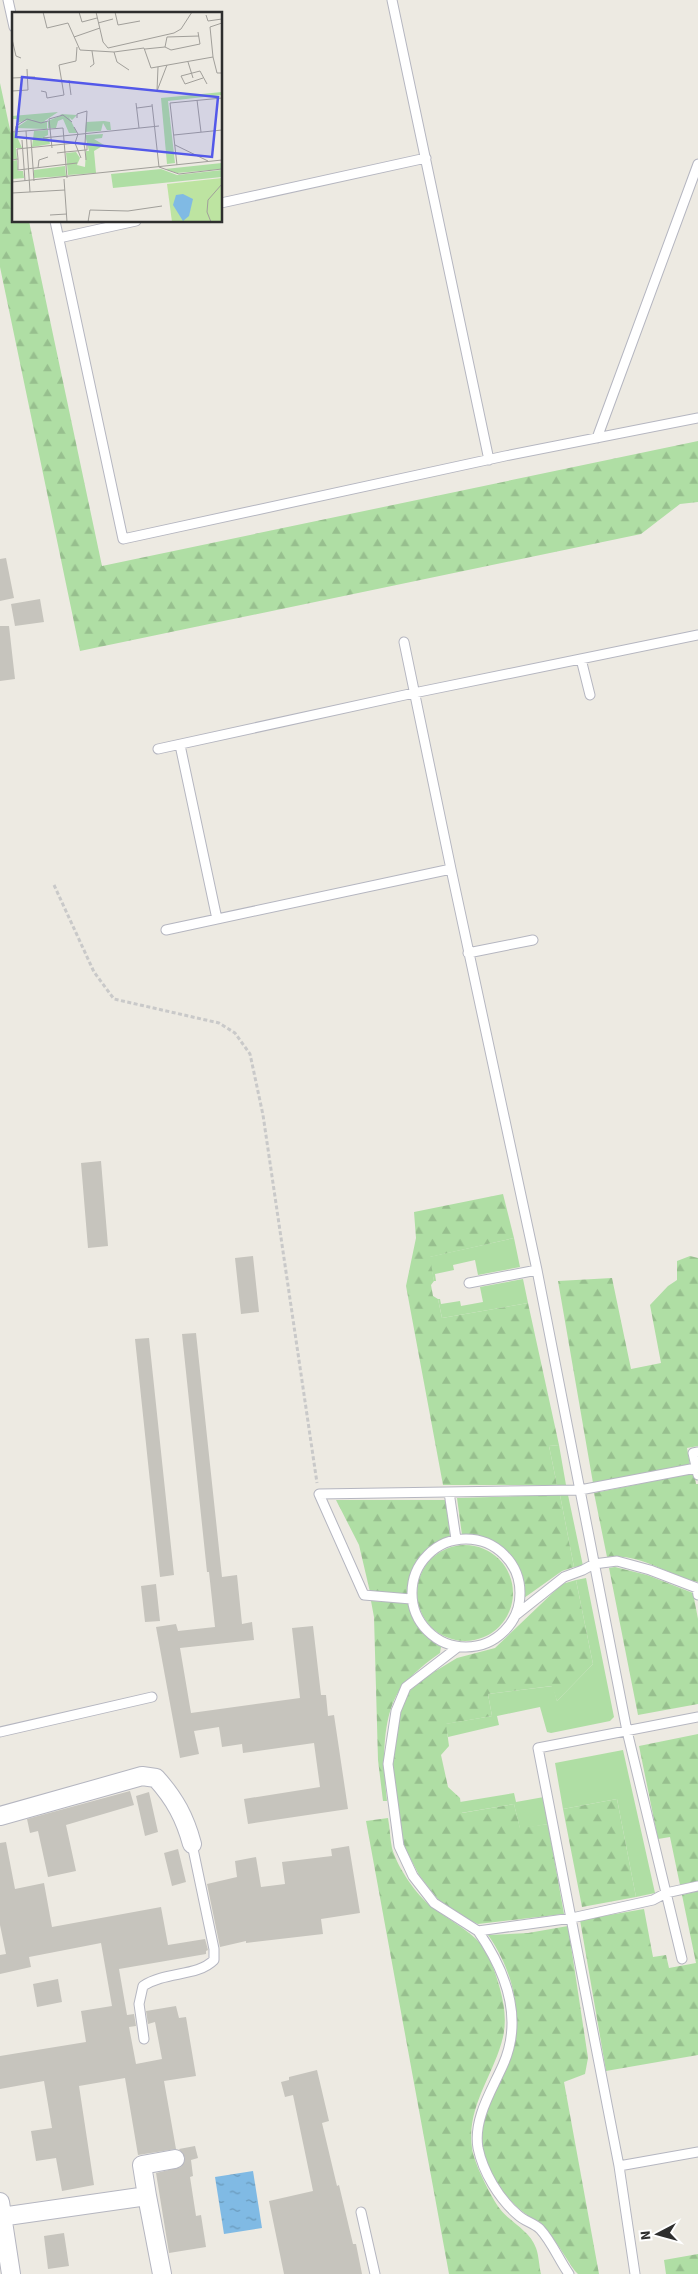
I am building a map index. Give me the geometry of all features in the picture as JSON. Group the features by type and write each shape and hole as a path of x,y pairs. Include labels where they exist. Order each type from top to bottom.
{"street":[{"path":"0,1815 142,1776 156,1778 167,1790 186,1822 192,1844"},
{"path":"162,2274 142,2165 175,2159"},
{"path":"11,2274 1,2212 147,2196"}],"lane":[{"path":"8,0 12,18"},
{"path":"392,0 489,460"},
{"path":"222,203 426,158"},
{"path":"597,438 698,164"},
{"path":"55,222 123,540 489,460 698,418"},
{"path":"59,238 131,222"},
{"path":"158,749 180,746 414,692 698,635"},
{"path":"404,642 468,953 537,1270 626,1731 682,1959"},
{"path":"581,659 590,695"},
{"path":"180,746 217,919"},
{"path":"166,930 451,869"},
{"path":"468,953 533,940"},
{"path":"469,1283 537,1270"},
{"path":"411,1599 364,1595 319,1494 580,1490 697,1471 693,1454 698,1452"},
{"path":"449,1492 456,1539"},
{"path":"516,1615 520,1596 518,1577 510,1560 496,1547 470,1538 456,1539 434,1548 420,1562 413,1580 411,1599 417,1617 425,1629 440,1641 458,1647 476,1648 494,1639 505,1630 516,1615 564,1577 594,1564 617,1561 650,1570 698,1590"},
{"path":"458,1647 406,1687 396,1711 390,1740 388,1764 399,1846 412,1876 434,1903 478,1930 494,1954 503,1974 512,2005 512,2037 504,2064 489,2094 478,2127 478,2147 499,2197 518,2216 540,2229 569,2274"},
{"path":"0,1732 152,1697"},
{"path":"635,2274 619,2166 538,1748 698,1717"},
{"path":"144,2039 139,2004 143,1986 155,1978 206,1968 214,1960 214,1949 192,1844"},
{"path":"478,1930 572,1918 653,1900 666,1893 698,1886"},
{"path":"619,2166 698,2152"},
{"path":"362,2212 375,2274"}],"path":[{"path":"54,886 94,972 114,1000 219,1023 235,1033 250,1054 264,1125 319,1494"}],"green space":[{"path":"0,83 12,139 12,222 29,222 102,566 698,441 698,502 680,504 641,534 80,651 0,267"},
{"path":"503,1194 514,1238 430,1257 434,1281 431,1285 433,1296 438,1299 442,1318 528,1303 559,1445 549,1446 557,1485 443,1485 406,1286 416,1238 414,1212"},
{"path":"514,1238 520,1267 478,1275 475,1260 453,1265 454,1270 435,1274 436,1281 434,1281 429,1257"},
{"path":"690,1256 698,1258 698,1446 687,1448 690,1464 593,1483 558,1281 612,1278 631,1369 661,1363 650,1305 668,1286 677,1280 677,1261"},
{"path":"523,1279 528,1303 442,1318 438,1299 440,1299 441,1304 460,1301 461,1306 483,1302 480,1287"},
{"path":"559,1445 566,1485 557,1485 549,1446"},
{"path":"694,1473 696,1484 698,1484 698,1582 642,1561 631,1558 607,1557 594,1493"},
{"path":"560,1495 568,1495 583,1566 574,1567"},
{"path":"560,1495 574,1567 562,1571 524,1598 520,1574 511,1557 490,1540 481,1536 462,1535 457,1498"},
{"path":"336,1500 446,1500 450,1536 432,1546 419,1558 411,1573 408,1594 370,1592 359,1545"},
{"path":"465,1545 483,1549 499,1559 509,1575 513,1593 509,1611 499,1627 483,1637 465,1641 447,1637 431,1627 421,1611 417,1593 421,1575 431,1559 447,1549"},
{"path":"615,1567 647,1575 693,1593 698,1619 698,1704 638,1715 609,1568"},
{"path":"586,1578 614,1717 610,1721 551,1733 547,1732 540,1707 497,1716 499,1725 448,1737 445,1724 492,1716 488,1694 553,1686 557,1701 593,1664 576,1580"},
{"path":"576,1580 593,1664 557,1701 552,1686 488,1694 492,1716 446,1724 449,1746 441,1755 448,1787 460,1798 462,1813 514,1804 520,1828 548,1824 564,1914 478,1924 460,1916 440,1902 419,1875 404,1846 391,1764 399,1713 408,1692 429,1675 457,1658 495,1648 562,1584"},
{"path":"371,1601 409,1603 420,1628 441,1647 440,1653 404,1684 396,1696 391,1710 387,1725 384,1756 387,1801 383,1801 378,1760 374,1617"},
{"path":"698,1734 698,1881 680,1885 670,1837 658,1839 639,1746"},
{"path":"623,1750 655,1893 636,1897 617,1799 563,1809 555,1763"},
{"path":"514,1793 516,1802 544,1797 548,1824 520,1829 514,1804 461,1813 460,1802"},
{"path":"617,1799 636,1897 582,1907 563,1809"},
{"path":"388,1818 392,1848 398,1864 408,1880 426,1902 480,1943 490,1959 497,1978 504,2007 505,2027 499,2051 482,2091 473,2119 471,2133 472,2148 479,2170 500,2209 533,2242 537,2251 541,2274 449,2274 366,1821"},
{"path":"698,1891 698,2055 606,2071 580,1920 644,1909 653,1957 666,1955 669,1968 696,1963 682,1895"},
{"path":"568,1926 588,2058 585,2074 564,2082 599,2274 578,2274 539,2223 525,2214 502,2191 487,2165 481,2135 485,2115 512,2050 516,2016 511,1982 505,1965 488,1935 528,1933"},
{"path":"698,2254 698,2274 666,2274 664,2260"}],"water":[{"path":"253,2171 262,2228 224,2234 215,2177"}],"building":[{"path":"6,558 14,598 0,601 0,559"},
{"path":"40,599 44,622 15,626 11,604"},
{"path":"0,626 9,626 15,679 0,681"},
{"path":"101,1161 108,1246 88,1248 81,1163"},
{"path":"253,1256 259,1312 241,1314 235,1258"},
{"path":"196,1333 222,1577 237,1575 242,1624 252,1622 254,1640 180,1648 191,1713 300,1698 292,1628 313,1626 321,1695 326,1695 328,1716 334,1715 348,1809 248,1824 244,1799 320,1787 314,1743 243,1753 242,1744 222,1747 219,1727 194,1731 199,1754 180,1758 156,1627 176,1624 178,1631 215,1627 209,1572 207,1572 182,1334"},
{"path":"149,1338 174,1575 160,1577 135,1339"},
{"path":"156,1584 160,1621 145,1622 141,1586"},
{"path":"130,1791 134,1805 66,1825 76,1871 48,1877 38,1831 30,1833 27,1819"},
{"path":"149,1792 158,1832 145,1836 136,1796"},
{"path":"6,1842 15,1889 44,1883 52,1927 161,1907 168,1945 205,1939 208,1950 206,1954 119,1969 127,2015 134,2014 136,2026 129,2027 136,2064 162,2059 155,2022 148,2024 146,2011 176,2006 179,2018 186,2017 196,2076 164,2081 176,2149 138,2155 125,2078 79,2086 94,2185 62,2191 56,2158 36,2161 31,2131 52,2128 44,2081 0,2089 0,2056 86,2042 81,2011 112,2006 101,1943 29,1957 31,1967 0,1974 0,1955 6,1954 0,1925 0,1843"},
{"path":"349,1846 360,1913 321,1919 323,1934 246,1943 246,1941 220,1947 207,1884 237,1877 235,1861 256,1857 261,1887 285,1884 282,1862 332,1856 331,1849"},
{"path":"178,1849 186,1882 172,1886 164,1853"},
{"path":"58,1979 62,2002 37,2007 33,1984"},
{"path":"317,2070 329,2121 322,2123 353,2244 356,2244 362,2274 284,2274 269,2201 313,2191 293,2095 285,2097 281,2082 289,2080 289,2077"},
{"path":"195,2146 198,2158 191,2160 193,2176 190,2177 196,2216 201,2215 206,2247 169,2253 156,2173 181,2167 185,2158 179,2149"},
{"path":"64,2233 69,2266 48,2269 44,2236"}]}
